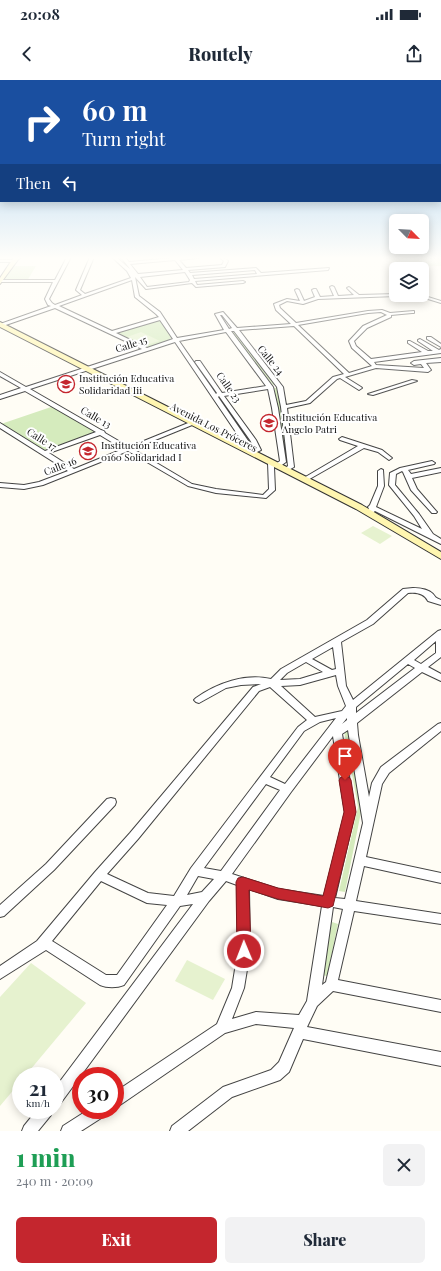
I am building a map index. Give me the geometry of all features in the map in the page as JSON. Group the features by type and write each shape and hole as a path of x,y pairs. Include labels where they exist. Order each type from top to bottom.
{"main road":[{"name":"Avenida Los Próceres","path":"2,323 282,465 359,508 371,511 441,556"}],"street":[{"path":"2,323 53,306"},
{"path":"53,306 146,349"},
{"name":"Calle 23","path":"148,306 161,318 250,449"},
{"path":"277,306 278,309 344,375 359,388"},
{"path":"182,338 234,329 295,325 368,312 382,311 389,314"},
{"path":"375,366 354,347 352,341 365,327 389,314 412,312"},
{"name":"Calle 24","path":"220,313 279,386 284,407 282,465 275,408 270,387 228,330 220,313"},
{"path":"112,333 161,318"},
{"name":"Calle 23","path":"175,338 182,338 221,395 250,449"},
{"name":"Calle 15","path":"0,397 175,338"},
{"path":"429,338 441,346"},
{"path":"420,340 439,351"},
{"path":"410,342 427,353"},
{"path":"371,361 439,351"},
{"path":"414,363 441,360"},
{"path":"284,407 308,402 330,382 344,375 369,369 375,366 428,370 422,362"},
{"name":"Calle 13","path":"0,374 102,432 190,485 216,491 264,497 271,492"},
{"path":"371,394 414,381"},
{"path":"214,396 270,387"},
{"name":"Calle 16","path":"0,485 15,487 41,484 197,422"},
{"name":"Calle 17","path":"0,425 73,471"},
{"path":"45,453 102,432"},
{"path":"342,439 380,451 389,458"},
{"path":"307,478 363,446"},
{"path":"430,535 417,515 392,485 393,473 402,469 432,463"},
{"path":"269,502 271,492 282,465"},
{"path":"402,469 406,471 414,490 434,512"},
{"path":"408,477 441,470"},
{"path":"381,471 381,486 371,511 430,535 441,542"},
{"path":"0,973 41,945 256,689 272,683 284,671 370,622 406,591 412,590 422,592 430,596 431,599 441,603"},
{"path":"64,1087 205,897 224,876 287,789 336,729 348,717 440,653 441,633"},
{"path":"368,823 348,717 351,706 441,633"},
{"path":"337,641 342,686 351,706"},
{"path":"306,659 329,672 340,672"},
{"path":"407,660 441,678"},
{"path":"199,700 216,688 233,682 262,681 294,684 322,676 329,672"},
{"path":"272,683 313,720"},
{"path":"41,945 51,946 104,981 120,981 177,901 195,871 302,729 313,720 323,716 348,717"},
{"path":"313,1002 332,985 377,784 384,770 441,726"},
{"path":"177,1131 228,1092 275,1074 284,1067 313,1002 328,902 350,812 336,729"},
{"path":"264,779 287,789"},
{"path":"0,912 50,867 111,802"},
{"path":"360,860 441,878"},
{"path":"195,871 224,876 278,894 441,919"},
{"path":"99,875 147,898 177,901 205,897"},
{"path":"222,1028 238,988 244,951 243,882"},
{"path":"332,985 441,1006"},
{"path":"124,1094 222,1028 256,1018 441,1059"},
{"path":"29,1131 39,1119"},
{"path":"68,1131 87,1119"}],"green space":[{"path":"159,319 172,337 166,342 147,348 114,333"},
{"path":"233,330 277,384 273,385 229,331"},
{"path":"141,332 160,341 146,345 127,337"},
{"path":"279,387 292,462 285,461 274,388"},
{"path":"54,406 100,432 45,452 1,424"},
{"path":"373,526 392,536 380,544 361,533"},
{"path":"348,728 362,807 345,892 339,891 358,807 344,731"},
{"path":"332,922 338,924 327,976 321,975"},
{"path":"187,960 225,979 213,1000 175,981"},
{"path":"31,963 86,1003 33,1067 12,1067 12,1092 0,1106 0,997"}],"place":[{"name":"Institución Educativa Solidaridad Iii","path":"66,384"},
{"name":"Institución Educativa Angelo Patri","path":"269,423"},
{"name":"Institución Educativa 0160 Solidaridad I","path":"88,451"}],"route":[{"path":"244,951 243,882 278,894 328,902 350,812 345,780"}]}
